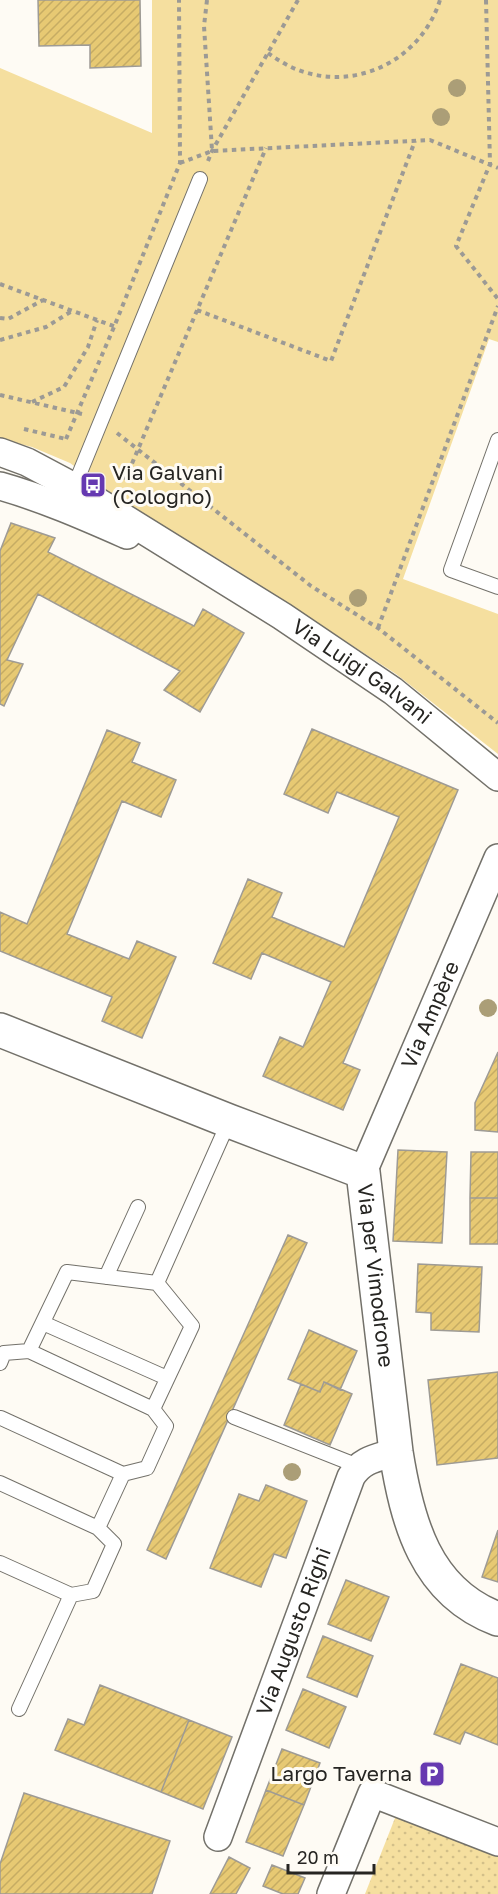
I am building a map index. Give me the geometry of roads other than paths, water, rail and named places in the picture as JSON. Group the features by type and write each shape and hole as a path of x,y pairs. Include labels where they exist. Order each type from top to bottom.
{"street":[{"name":"Via Luigi Galvani","path":"0,453 27,462 74,486 282,615 393,691 498,777"},
{"name":"Via Luigi Galvani","path":"0,486 19,491 96,521 218,575"},
{"name":"Via Ampère","path":"363,1172 498,858"},
{"name":"Via per Vimodrone","path":"0,1030 363,1172 402,1493 422,1549 433,1569 462,1600 498,1619"},
{"path":"358,1466 396,1452"},
{"name":"Via Augusto Righi","path":"218,1837 351,1477 358,1466"},
{"path":"331,1894 372,1793 498,1842"}],"lane":[{"path":"74,486 200,179"},
{"path":"498,440 451,570 498,587"},
{"path":"157,1283 229,1121"},
{"path":"106,1276 138,1207"},
{"path":"29,1351 67,1272 157,1283 192,1326 153,1409"},
{"path":"43,1323 167,1378"},
{"path":"0,1363 4,1353 29,1351 153,1409 166,1426 147,1468 123,1474 0,1418"},
{"path":"234,1417 358,1466"},
{"path":"98,1528 123,1474"},
{"path":"0,1483 98,1528 114,1544 93,1591 71,1595 3,1564 0,1579"},
{"path":"19,1709 71,1595"}],"place":[{"name":"Via Galvani (Cologno)","path":"93,485"},
{"name":"Largo Taverna","path":"432,1774"}]}
